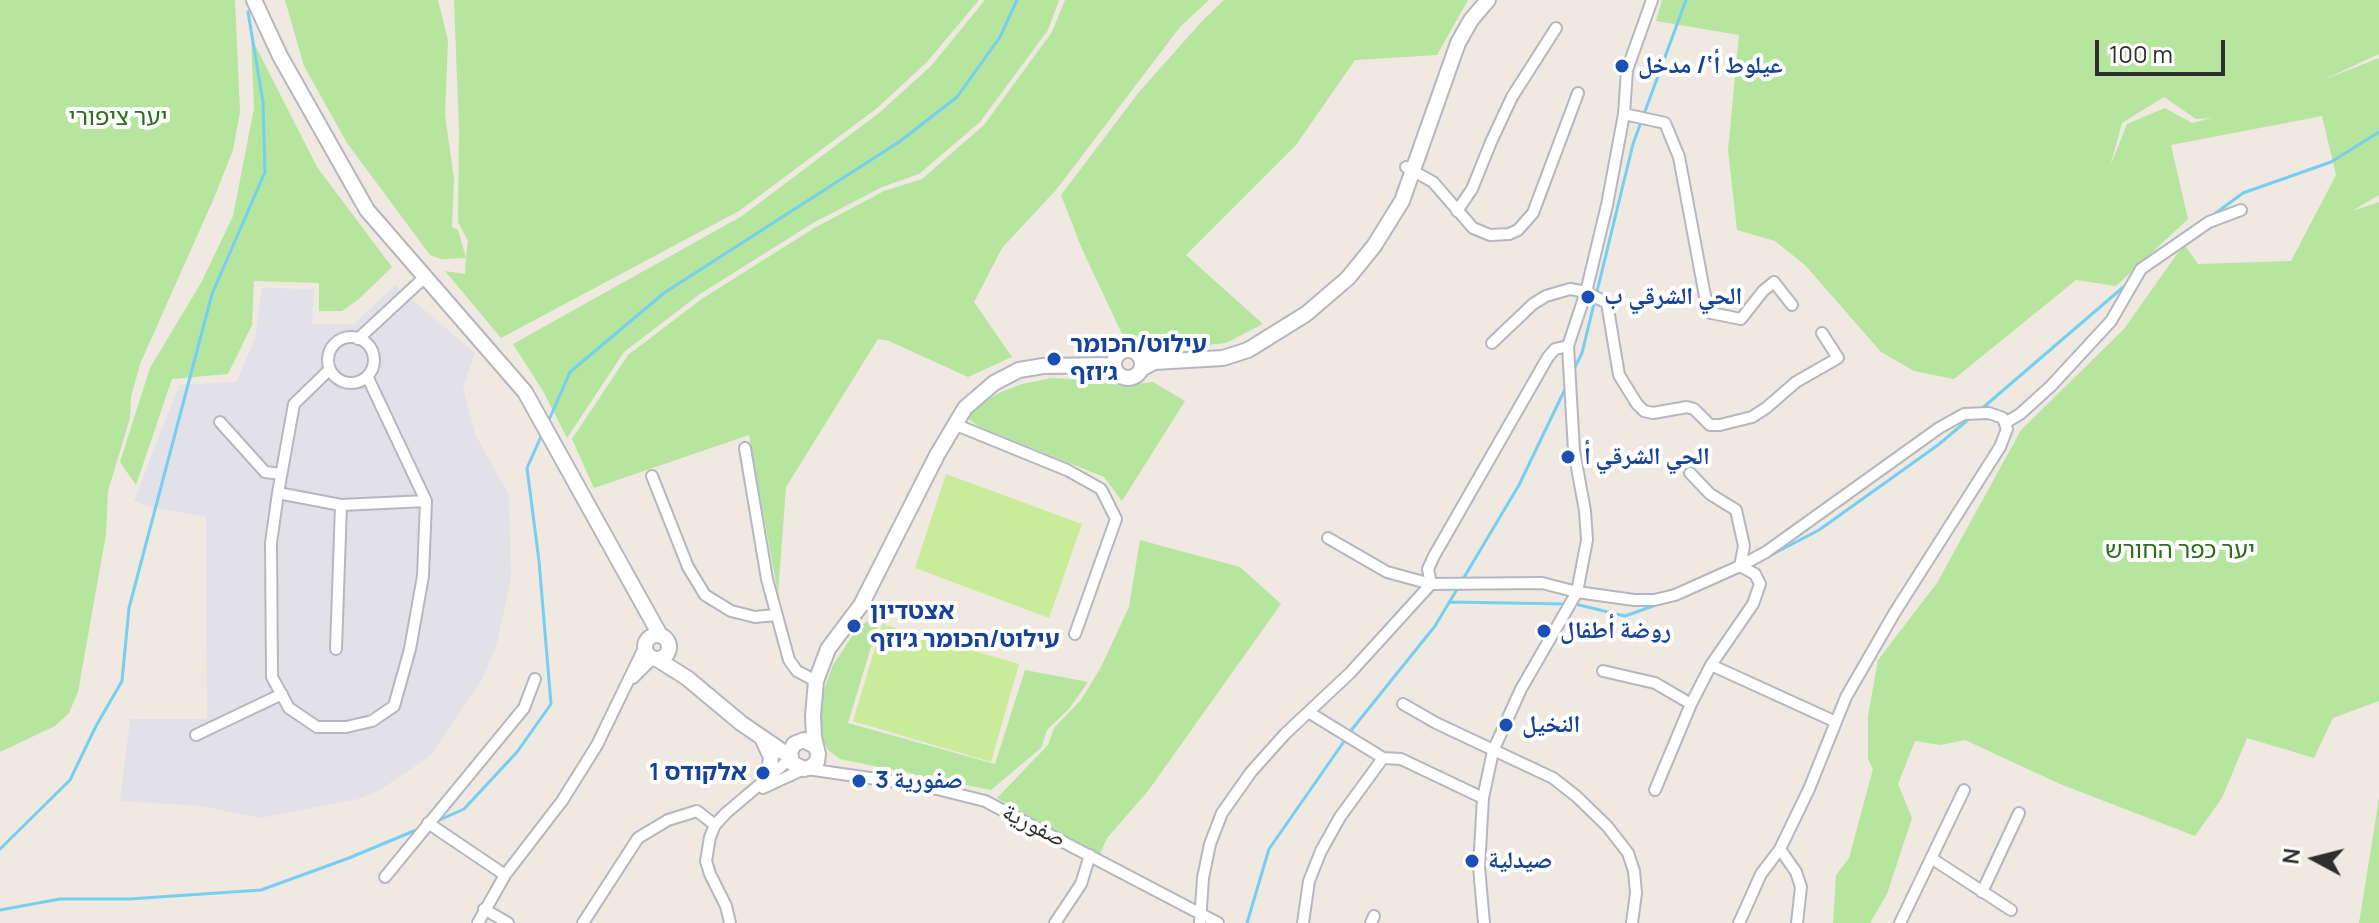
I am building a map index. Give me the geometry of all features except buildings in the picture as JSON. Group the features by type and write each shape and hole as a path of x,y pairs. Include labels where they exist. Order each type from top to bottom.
{"street":[{"path":"254,0 280,56 367,210 525,392 632,585 656,647 687,678 741,723 790,758 795,767 806,769"},
{"path":"1476,0 1459,22 1446,47 1410,169 1402,201 1374,246 1348,278 1306,314 1272,337 1235,355 1161,360 1141,369 1134,376 1127,378 1118,374 1114,359 1120,352 1196,352 1248,340 1290,315 1331,282 1365,245 1392,202 1410,169 1458,43 1471,20 1488,0"},
{"path":"1484,923 1479,867 1483,798 1493,751 1521,689 1577,592 1587,540 1574,451 1568,346 1586,292 1607,205 1624,114 1627,70 1652,0"},
{"path":"1457,211 1472,189 1507,108 1556,28"},
{"path":"1410,169 1433,182 1473,228 1490,235 1509,234 1525,223 1538,202 1578,93"},
{"path":"1624,114 1665,123 1679,157 1705,296 1711,313 1741,319 1774,282 1792,305"},
{"path":"2005,423 2013,420 2051,386 2111,321 2141,269 2209,222 2241,210"},
{"path":"358,339 426,276"},
{"path":"1492,343 1533,304 1546,296 1570,289 1586,292 1607,303 1619,375 1637,404 1644,411 1653,413 1677,408 1694,409 1710,425 1752,417 1796,382 1838,358 1822,333"},
{"path":"351,337 358,339 370,348 373,362 367,376 354,383 346,383 330,369 328,354 337,342 351,337"},
{"path":"1431,584 1428,569 1434,556 1502,436 1548,357 1555,349 1568,346"},
{"path":"1136,352 1141,360 1141,369"},
{"path":"754,792 814,765 817,750 813,716 816,681 828,649 861,605 965,408 994,383 1019,370 1043,366 1114,365"},
{"path":"330,369 294,404 271,543 272,677 289,708 317,727 346,727 372,721 394,706 410,649 423,576 426,501 367,376"},
{"path":"1328,538 1387,572 1431,584 1542,583 1577,592 1654,600 1675,595 1740,566 1802,527 1939,428 1964,414 2000,416 2005,423 2006,436 1895,612 1846,697 1809,789 1780,849 1761,874 1739,923"},
{"path":"220,422 265,472 281,474"},
{"path":"954,424 1067,470 1101,489 1116,519 1075,634"},
{"path":"745,448 767,579 789,660 797,671 816,681"},
{"path":"1690,473 1710,494 1736,510 1744,546 1740,566"},
{"path":"652,476 688,567 705,595 731,611 755,617 776,615"},
{"path":"278,493 341,505 426,501"},
{"path":"336,649 341,505"},
{"path":"1655,790 1711,665 1759,593 1760,584 1755,574 1740,566"},
{"path":"1200,919 1203,878 1210,844 1222,813 1251,772 1285,734 1310,713 1431,584"},
{"path":"478,923 505,875 562,801 597,745 626,685 656,647"},
{"path":"1711,665 1836,722"},
{"path":"1603,671 1655,683 1691,704"},
{"path":"385,877 524,708 535,679"},
{"path":"196,735 282,694"},
{"path":"1403,704 1553,778 1576,796 1628,853 1636,893 1632,923"},
{"path":"1310,713 1383,758 1401,759 1483,798"},
{"path":"730,923 726,906 706,861 707,847 715,825 790,758 791,748 799,741 813,716"},
{"path":"741,723 799,741 807,740 835,772"},
{"path":"762,738 771,757 769,778"},
{"path":"1303,923 1309,881 1321,851 1340,817 1383,758"},
{"name":"صفورية","path":"806,769 925,786 985,801 1090,855 1200,919 1218,923"},
{"path":"1900,923 1964,790"},
{"path":"583,923 638,838 668,820 697,811 715,825"},
{"path":"1982,892 2019,813"},
{"path":"428,823 505,875"},
{"path":"1780,849 1796,872 1801,887 1797,923"},
{"path":"1055,923 1081,884 1090,855"},
{"path":"1931,858 2011,910"},
{"path":"484,909 508,923"}],"shaded area":[{"path":"395,285 475,353 463,388 476,436 509,495 511,579 496,647 481,681 430,756 380,790 359,799 260,818 201,806 120,801 130,719 207,719 206,517 149,507 134,501 179,385 236,382 255,339 262,288 314,289 312,324 354,324"}],"green space":[{"name":"יער ציפורי","path":"0,0 235,0 240,112 233,150 214,198 140,364 131,397 130,418 108,491 106,534 78,692 69,713 55,726 0,752"},
{"path":"285,0 438,0 448,40 445,115 454,178 452,227 458,230 466,258 441,259 430,255 347,143 304,66"},
{"path":"454,0 979,0 927,62 876,109 739,211 501,338 445,271 465,274 468,241 458,222 459,130"},
{"path":"985,0 1059,0 1048,30 980,122 919,174 882,187 813,223 700,294 624,352 567,438 543,391 513,344 742,216 879,113 931,66"},
{"path":"1065,0 1209,0 1180,27 1056,190 1002,248 974,302 1012,357 968,377 889,341 878,339 786,487 778,594 749,435 594,488 572,439 628,355 703,298 816,227 884,191 922,179 984,125 1052,32"},
{"path":"1224,0 1468,0 1437,55 1355,60 1296,145 1186,255 1263,324 1226,343 1131,353 1082,249 1061,195 1139,92"},
{"name":"יער כפר החורש","path":"1662,0 2379,0 2379,54 2323,80 2379,58 2379,195 2352,211 2379,202 2379,701 2333,718 2314,758 2247,738 2222,798 2195,836 2060,784 1965,740 1941,745 1915,741 1898,784 1912,818 1887,894 1870,923 1833,923 1836,875 1849,858 1873,769 1868,759 1868,716 1878,660 1937,583 2021,430 2124,329 2184,244 2198,264 2291,261 2336,175 2322,116 2171,145 2188,219 2116,286 2076,280 1954,379 1914,371 1881,352 1805,265 1775,241 1737,230 1728,150 1739,35 1656,21","holes":["2164,97 2196,119 2212,118 2192,123 2165,108 2127,124 2110,167 2122,123"]},
{"path":"251,37 317,167 392,267 342,311 319,311 319,283 254,281 252,325 228,374 172,379 136,485 120,462 150,368 201,283 233,216 254,108"},
{"path":"1052,378 1105,381 1121,386 1153,382 1185,401 1122,501 1104,477 980,427 967,418 976,407 999,393"},
{"path":"946,474 1082,524 1049,618 915,568"},
{"path":"1140,540 1240,567 1281,604 1148,791 1107,838 1099,856 997,798 1048,745 1054,728 1081,700 1101,667 1129,607"},
{"path":"866,622 878,624 848,723 995,764 1025,670 1088,682 1069,709 1047,730 1041,748 991,790 840,759 828,750 819,733 817,709 833,665 855,632"},
{"path":"882,624 1019,664 991,762 853,721"},
{"path":"2379,797 2379,923 2359,923 2377,811"}],"waterway":[{"path":"548,422 570,372 664,293 899,142 957,97 1000,37 1017,0"},
{"path":"1573,371 1582,353 1633,144 1686,0"},
{"path":"0,849 70,780 122,681 129,608 212,294 265,172 263,102 248,12"},
{"path":"2209,218 2243,193 2331,162 2379,132"},
{"path":"1979,411 2128,283"},
{"path":"1463,579 1519,485 1567,385"},
{"path":"1769,556 1819,530 1938,445 1970,418"},
{"path":"435,822 464,809 517,752 551,704 539,561 527,468 543,432"},
{"path":"1708,585 1738,572"},
{"path":"1349,733 1435,626 1459,586"},
{"path":"1449,602 1567,604"},
{"path":"1575,604 1625,616 1656,605"},
{"path":"1247,923 1269,849 1345,740"},
{"path":"0,910 60,899 129,899 261,890 421,828"}],"place":[{"name":"عيلوط أ‘/ مدخل","path":"1622,66"},
{"name":"الحي الشرقي ب","path":"1588,297"},
{"name":"עילוט/הכומר ג׳וזף","path":"1054,359"},
{"name":"الحي الشرقي أ","path":"1568,457"},
{"name":"אצטדיון עילוט/הכומר ג׳וזף","path":"854,626"},
{"name":"روضة أطفال","path":"1544,631"},
{"name":"النخيل","path":"1506,725"},
{"name":"אלקודס 1","path":"763,773"},
{"name":"صفورية 3","path":"859,781"},
{"name":"صيدلية","path":"1472,861"}]}
